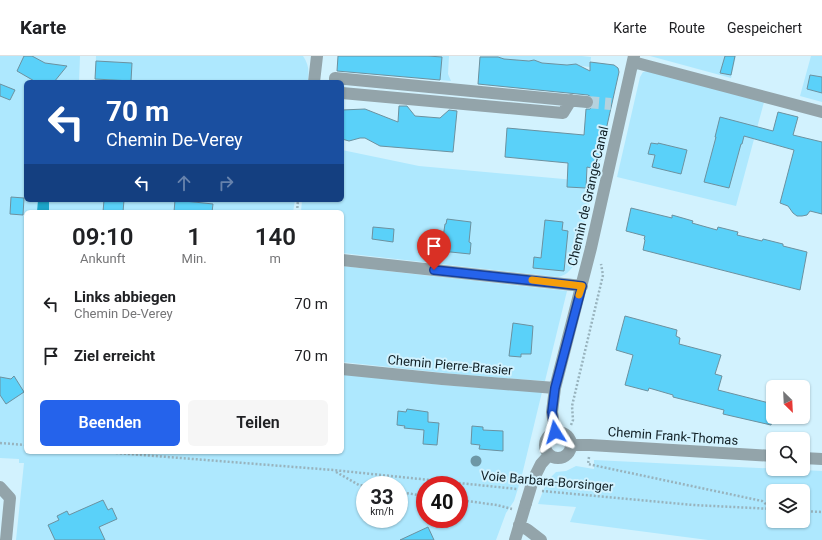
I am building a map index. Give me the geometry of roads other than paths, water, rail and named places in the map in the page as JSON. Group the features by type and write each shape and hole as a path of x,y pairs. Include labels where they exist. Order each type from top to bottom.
{"street":[{"path":"314,80 317,56"},
{"path":"633,59 822,112"},
{"name":"Chemin de Grange-Canal","path":"555,432 552,412 555,388 582,286 617,105 633,59"},
{"path":"335,80 335,78 587,102"},
{"path":"344,93 563,113 571,100"},
{"path":"344,260 582,286"},
{"name":"Chemin Pierre-Brasier","path":"344,369 555,388"},
{"path":"555,432 564,433 568,436 571,445 570,450 563,457 553,457 549,455 544,444 550,434 555,432"},
{"name":"Chemin Frank-Thomas","path":"571,445 766,456"},
{"path":"515,540 526,503 535,485 541,464 549,455"},
{"path":"810,458 822,459"},
{"path":"0,487 10,498 6,540"},
{"path":"519,525 541,540"}],"water":[{"path":"38,202 49,202 49,210 37,210"}],"tunnel":[{"path":"587,102 611,104"}]}
